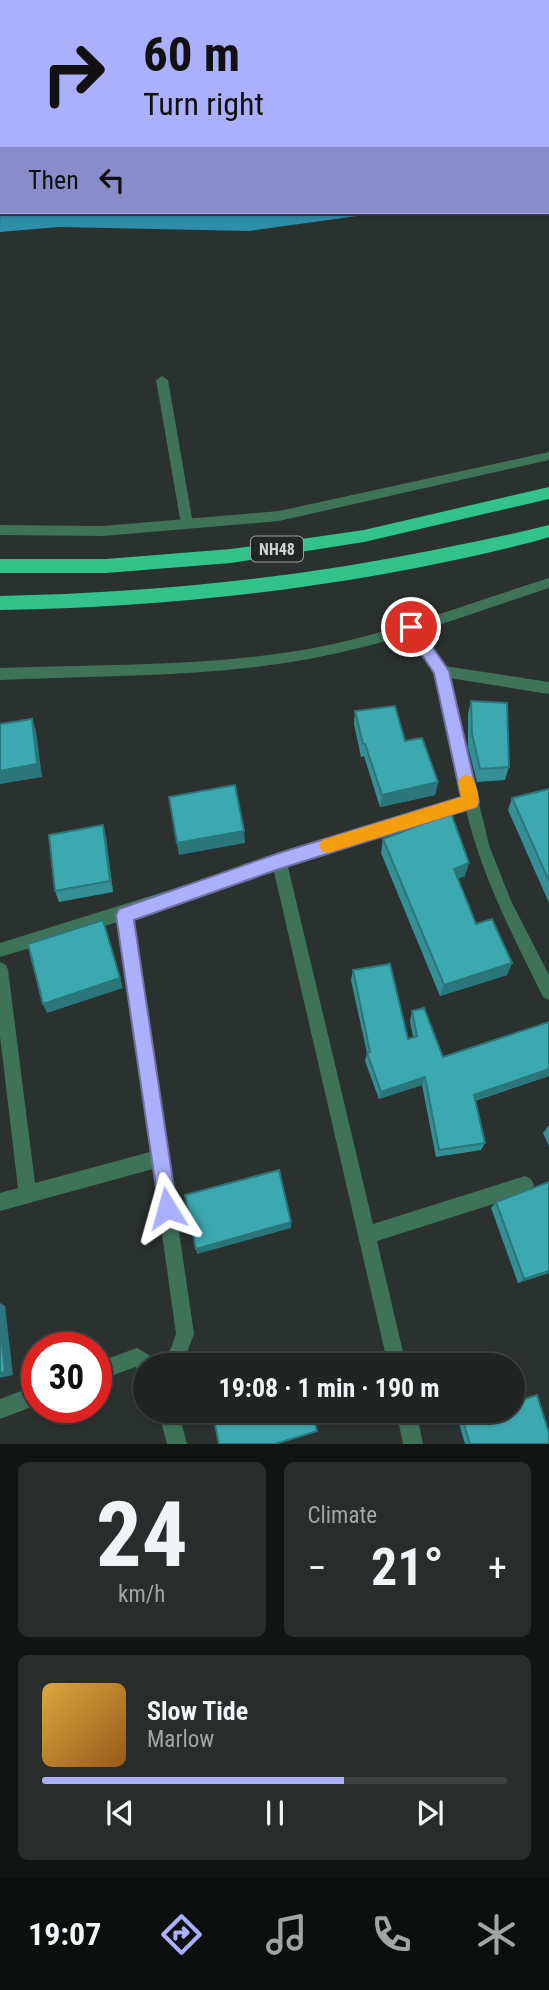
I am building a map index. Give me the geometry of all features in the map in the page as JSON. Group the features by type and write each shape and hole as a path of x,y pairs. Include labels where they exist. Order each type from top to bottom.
{"highway":[{"name":"NH48","path":"0,566 106,566 231,556 363,536 549,493"},
{"name":"NH48","path":"0,603 96,602 235,590 380,568 549,531"}],"street":[{"path":"162,380 187,524"},
{"path":"0,530 103,531 279,516 549,456"},
{"path":"0,674 241,663 319,652 411,627 549,583"},
{"path":"411,627 442,671 482,845 504,903 549,992"},
{"path":"442,671 549,688"},
{"path":"0,950 125,915 279,861 471,802"},
{"path":"279,861 394,1353"},
{"path":"125,915 185,1334 179,1353"},
{"path":"0,970 28,1195"},
{"path":"0,1202 160,1158"},
{"path":"368,1235 525,1185"},
{"path":"112,1367 133,1359"},
{"path":"0,1409 21,1401"},
{"path":"172,1423 177,1444"},
{"path":"409,1423 413,1444"}],"water":[{"path":"0,214 372,214 249,231 59,227 0,232"}],"building":[{"path":"471,701 507,703 509,767 480,769 472,734"},
{"path":"395,706 405,741 422,738 438,782 382,795 363,744 355,711"},
{"path":"32,719 37,764 0,771 0,724"},
{"path":"235,785 244,831 177,843 169,797"},
{"path":"549,789 549,881 512,798"},
{"path":"451,813 469,863 454,869 476,924 492,919 512,963 444,985 383,839"},
{"path":"103,825 110,881 55,891 49,835"},
{"path":"103,920 120,978 43,1004 28,944"},
{"path":"390,964 408,1039 417,1036 412,1011 424,1008 443,1057 549,1022 549,1069 474,1095 485,1143 439,1150 425,1077 381,1092 367,1053 370,1052 353,970"},
{"path":"279,1170 291,1222 196,1249 185,1195"},
{"path":"549,1182 549,1271 524,1279 496,1202"},
{"path":"0,1325 5,1372 0,1373"},
{"path":"537,1395 549,1433 549,1444 470,1444 464,1423 525,1423 525,1399"},
{"path":"215,1423 315,1423 317,1431 275,1444 219,1444"}],"slow traffic":[{"path":"328,846 471,802 466,782"}],"route":[{"path":"167,1208 125,915 279,861 471,802 442,671 411,627"}]}
